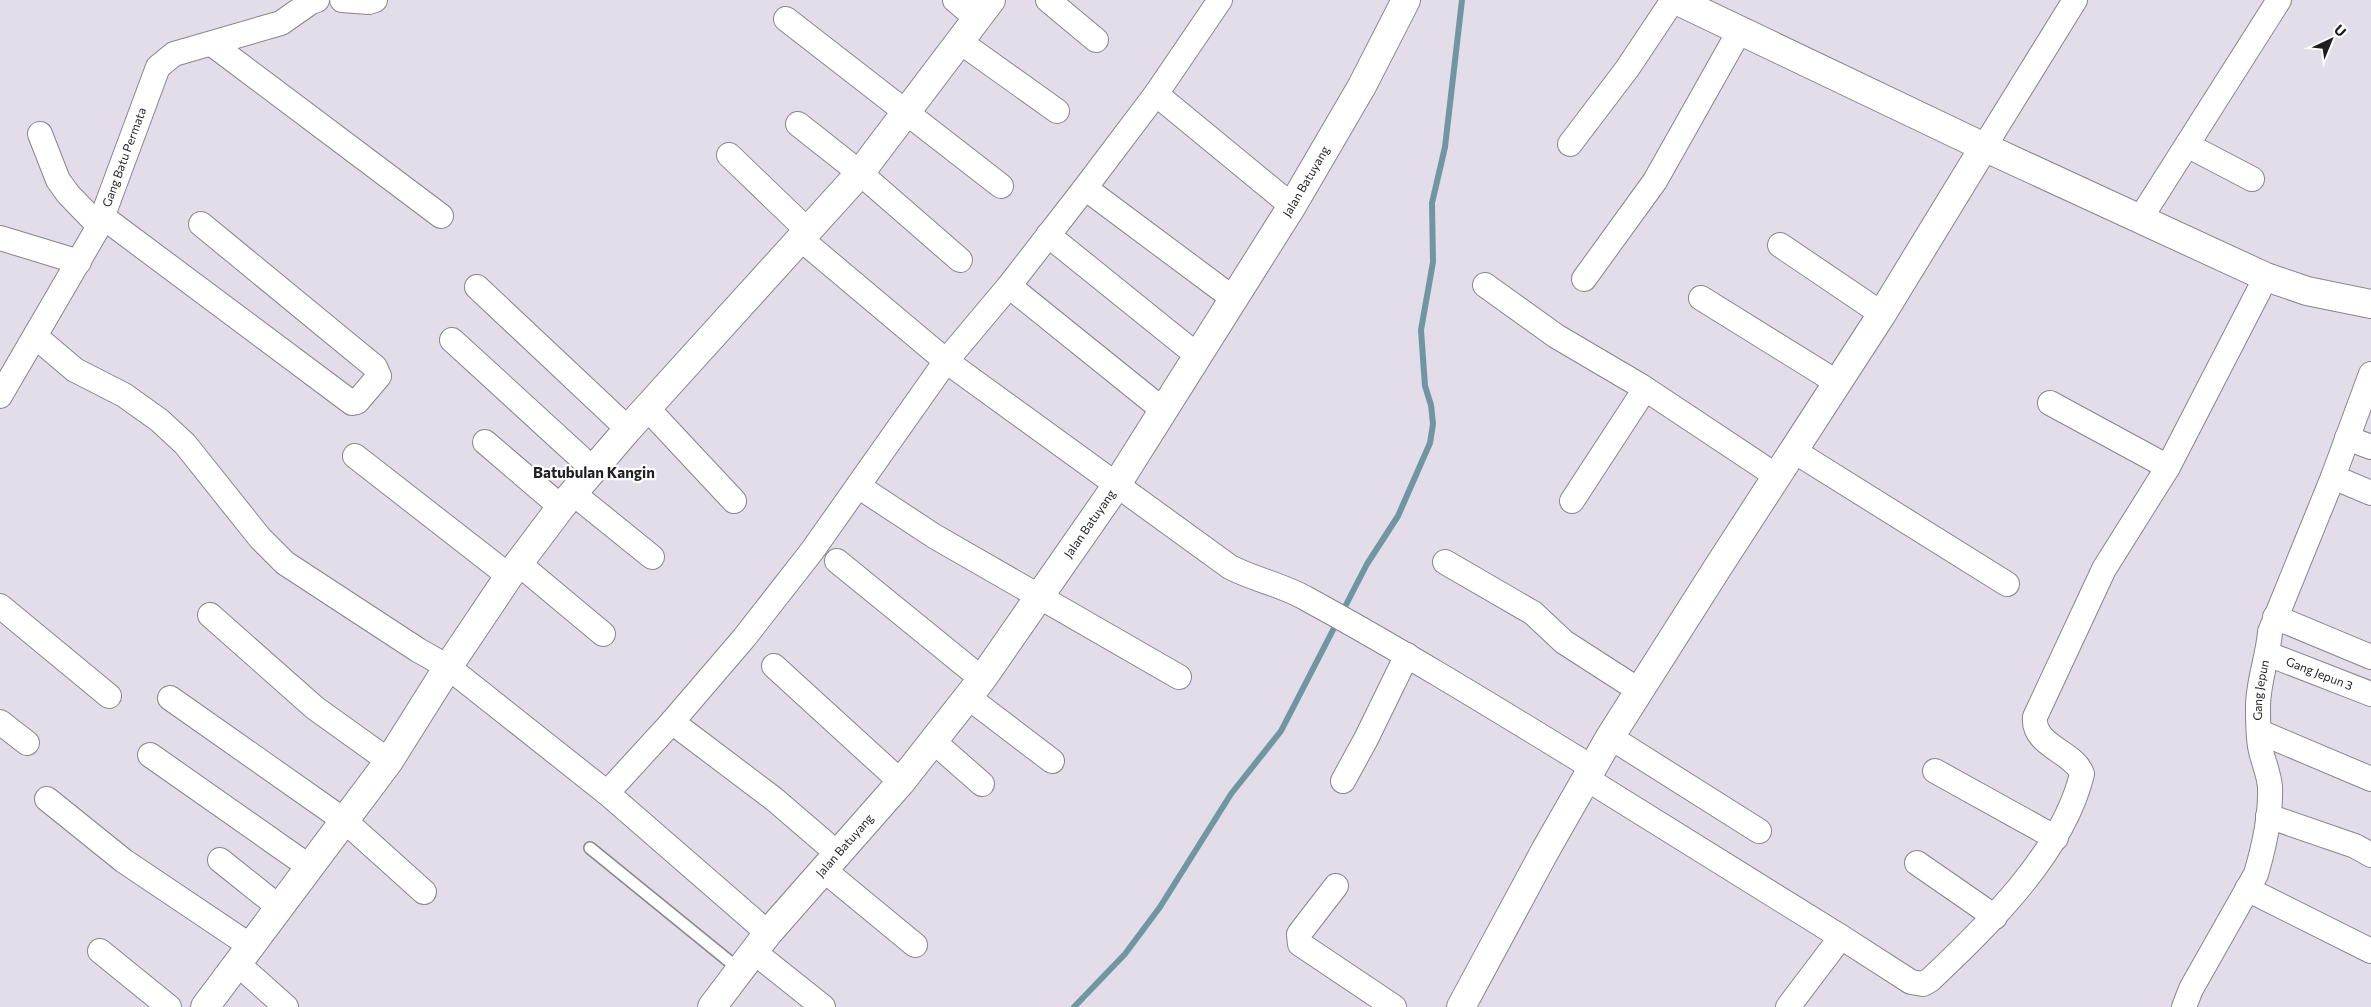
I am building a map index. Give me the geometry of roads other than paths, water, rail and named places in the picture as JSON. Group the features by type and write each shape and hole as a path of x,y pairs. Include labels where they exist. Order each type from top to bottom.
{"street":[{"name":"Gang Batu Permata","path":"0,396 36,337 101,222 158,67 174,54 281,23 311,2 317,0"},
{"path":"342,0 368,2 375,0"},
{"path":"205,1007 311,868 389,761 448,667 514,570 568,500 628,429 805,236 860,173 983,9 955,0"},
{"path":"1048,0 1096,40"},
{"path":"607,793 672,722 744,638 812,551 946,361 1009,286 1085,188 1156,94 1220,0"},
{"name":"Jalan Batuyang","path":"712,1007 754,952 901,782 975,688 1116,485 1292,206 1362,86 1406,0"},
{"path":"1461,1007 1610,737 1882,314 2075,0"},
{"path":"2140,219 2279,0"},
{"path":"1570,144 1627,69 1684,2 1984,147 2266,277 2307,291 2371,304"},
{"path":"786,18 1001,186"},
{"path":"1584,280 1655,180 1740,30"},
{"path":"959,41 1058,111"},
{"path":"212,44 441,216"},
{"path":"1156,94 1292,206"},
{"path":"798,124 860,173 960,260"},
{"path":"40,134 58,180 68,194 101,222 352,403 356,402 379,376 375,367 201,224"},
{"path":"2187,145 2252,179"},
{"path":"729,155 805,236 946,361 1230,567 1249,577 1286,589 1407,655 1910,982 1924,984 1995,917 2056,838 2082,774 2077,766 2041,736 2034,724 2035,717 2104,569 2168,467 2266,277"},
{"path":"1085,188 1234,299"},
{"path":"1048,234 1198,356"},
{"path":"0,238 79,262"},
{"path":"1780,245 1882,314"},
{"path":"1485,284 1556,336 1646,390 1778,477"},
{"path":"1009,286 1163,410"},
{"path":"478,287 628,429"},
{"path":"1701,298 1838,383"},
{"path":"36,337 76,370 124,396 159,420 185,444 260,538 285,563 418,650 448,667 607,793 754,952 823,1007"},
{"path":"452,340 594,470"},
{"name":"Gang Jepun","path":"2184,1007 2191,990 2256,874 2268,816 2270,786 2260,745 2258,708 2259,685 2268,654 2270,632 2333,477 2371,374"},
{"path":"1572,501 1646,390"},
{"path":"2050,402 2168,467"},
{"path":"647,408 734,501"},
{"path":"2347,438 2371,447"},
{"path":"485,442 652,557"},
{"path":"1794,451 2007,584"},
{"path":"355,456 604,634"},
{"path":"2333,477 2371,493"},
{"path":"858,486 934,536 1038,598 1179,677"},
{"path":"837,561 1052,761"},
{"path":"1445,562 1533,613 1564,642 1640,691"},
{"path":"0,606 108,696"},
{"path":"210,614 315,708 389,761"},
{"path":"2275,617 2371,657"},
{"name":"Gang Jepun 3","path":"2268,654 2371,694"},
{"path":"1343,781 1407,655"},
{"path":"774,666 901,782"},
{"path":"170,698 346,821 424,892"},
{"path":"0,722 27,744"},
{"path":"672,722 774,799 831,862 915,945"},
{"path":"2260,732 2371,779"},
{"path":"1610,737 1759,831"},
{"path":"933,741 982,784"},
{"path":"150,755 311,868"},
{"path":"1936,771 2056,838"},
{"path":"47,799 245,955 286,1007"},
{"path":"2268,816 2355,846 2371,855"},
{"path":"220,860 280,908"},
{"path":"1917,863 1995,917"},
{"path":"1336,886 1299,934 1300,944 1394,1007"},
{"path":"2247,889 2371,951"},
{"path":"1788,1007 1841,937"},
{"path":"100,950 169,1007"}],"lane":[{"path":"590,848 754,952"}],"waterway":[{"path":"1074,1007 1125,954 1160,907 1231,794 1281,731 1367,564 1398,516 1430,443 1433,424 1431,405 1425,386 1421,330 1433,262 1432,203 1445,147 1462,0"}],"district":[{"name":"Batubulan Kangin","path":"594,473"}]}
